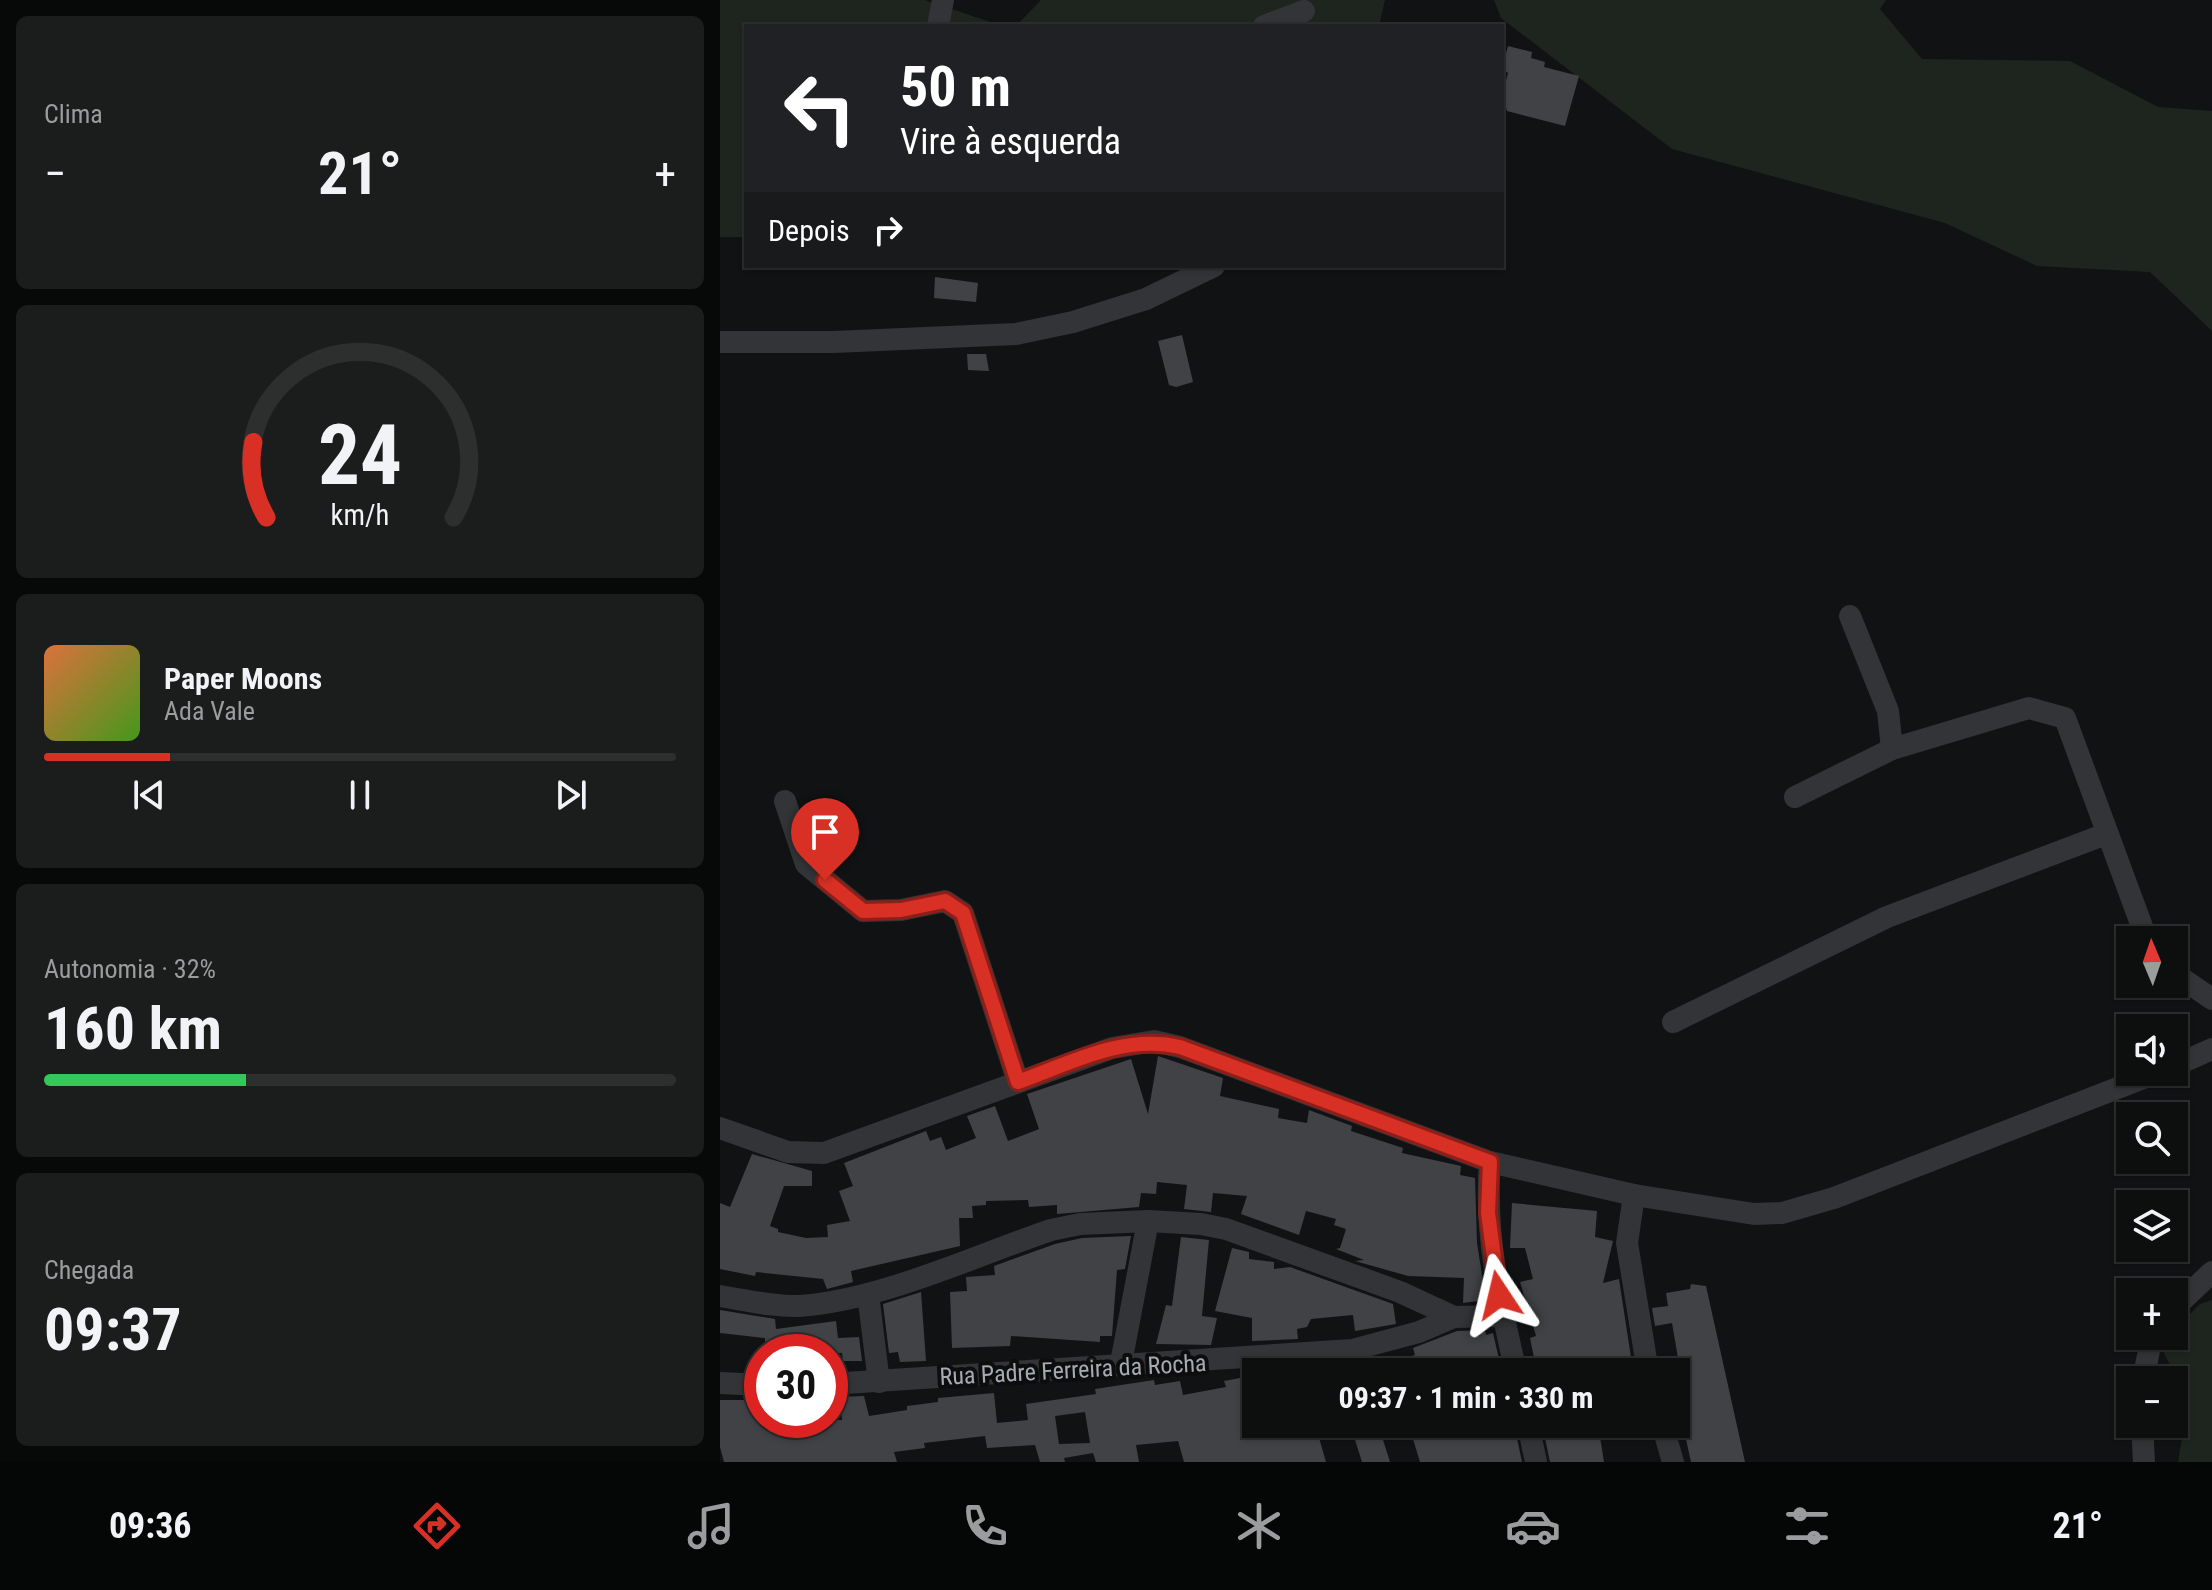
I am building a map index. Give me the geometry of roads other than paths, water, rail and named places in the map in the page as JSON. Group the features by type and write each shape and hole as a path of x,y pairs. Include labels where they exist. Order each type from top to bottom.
{"street":[{"path":"938,24 943,0"},
{"path":"1269,24 1304,11"},
{"path":"720,342 834,342 1016,334 1073,322 1146,299 1210,268"},
{"path":"1850,616 1888,711 1892,749"},
{"path":"1795,797 1892,749 2029,708 2065,718 2142,926"},
{"path":"785,801 806,864 863,911 901,910 945,901 963,913 1018,1082"},
{"path":"1673,1022 1887,917 2106,834"},
{"path":"2188,983 2212,999"},
{"path":"720,1128 788,1152 824,1153 1112,1048 1154,1041 1180,1047 1490,1162 1634,1195 1754,1214 1782,1213 1834,1198 2123,1086"},
{"path":"2188,1060 2212,1049"},
{"path":"1490,1162 1490,1238 1513,1358"},
{"path":"1634,1195 1627,1243 1646,1358"},
{"path":"1121,1363 1148,1221"},
{"name":"Rua Padre Ferreira da Rocha","path":"720,1296 796,1306 868,1294 1051,1230 1080,1224 1148,1221 1226,1229 1400,1292 1454,1317"},
{"path":"2188,1295 2212,1272"},
{"path":"868,1294 879,1382"},
{"name":"Rua Padre Ferreira da Rocha","path":"848,1383 1352,1350 1419,1332 1454,1317 1504,1316"},
{"path":"720,1383 744,1384"},
{"path":"1531,1438 1536,1462"},
{"path":"1666,1438 1673,1462"},
{"path":"2143,1438 2144,1462"}]}
